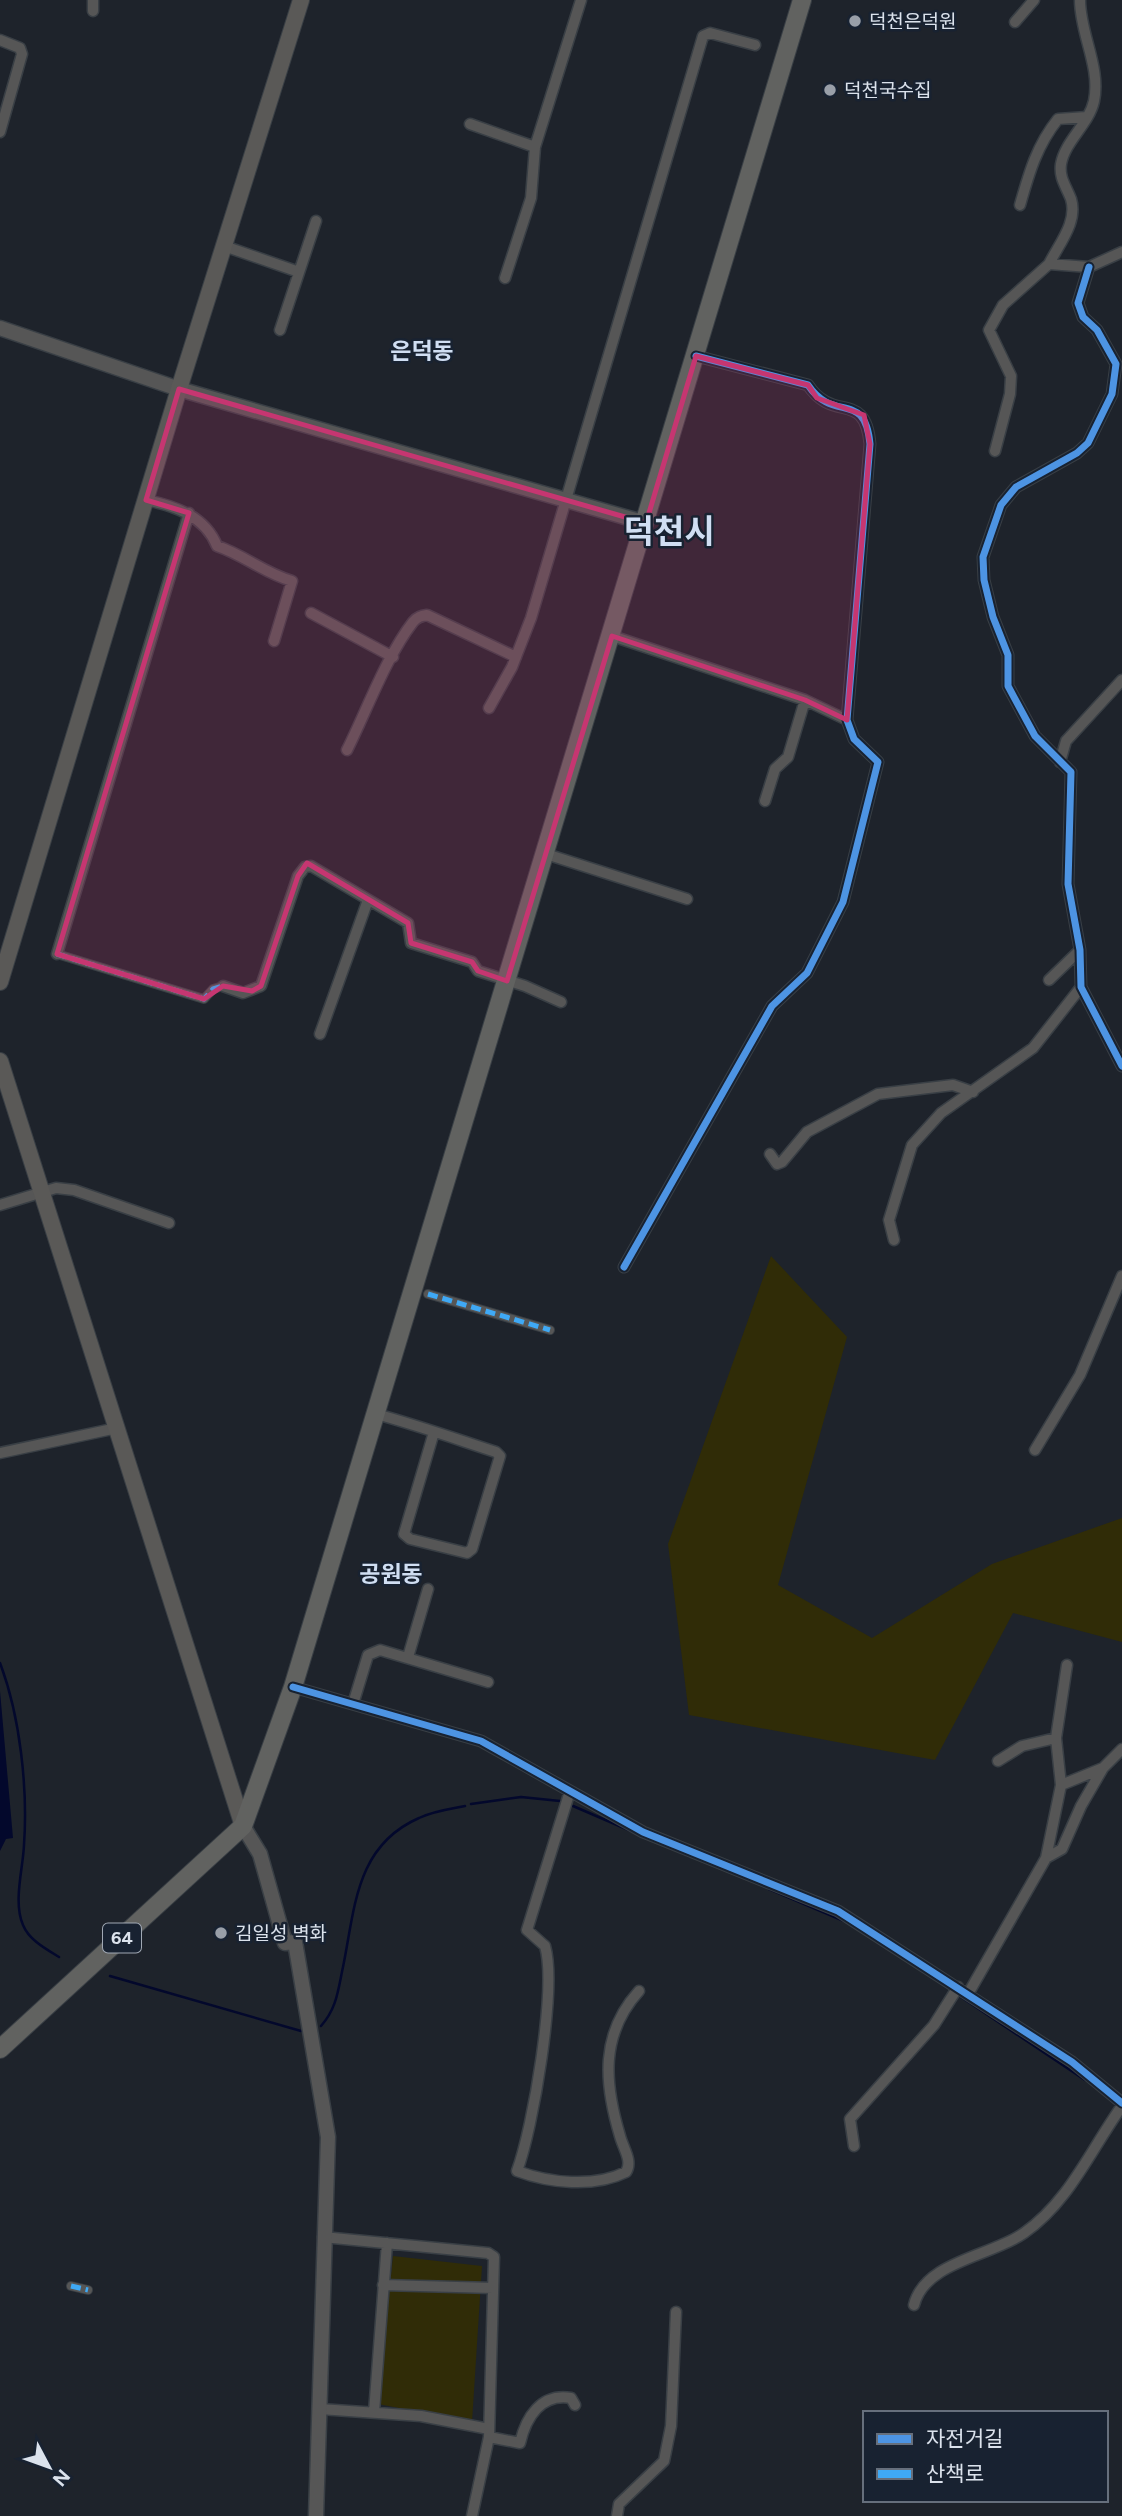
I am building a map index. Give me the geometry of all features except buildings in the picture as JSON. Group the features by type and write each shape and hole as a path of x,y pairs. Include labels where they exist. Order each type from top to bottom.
{"main road":[{"path":"0,982 179,389 301,0"},
{"path":"243,1826 293,1687 802,0"},
{"path":"0,1061 243,1826"},
{"name":"64","path":"0,2049 243,1826"}],"street":[{"path":"505,278 531,198 535,147 581,0"},
{"path":"1015,22 1034,0"},
{"path":"995,451 1010,394 1011,376 989,330 1003,305 1049,264 1073,220 1072,202 1060,174 1062,159 1093,103 1095,79 1080,18 1080,0"},
{"path":"489,708 516,657 531,618 704,36 710,33 755,45"},
{"path":"0,40 20,48 22,54 0,132"},
{"path":"1020,205 1033,157 1044,136 1058,119 1087,117"},
{"path":"470,124 535,147"},
{"path":"280,330 316,221"},
{"path":"224,246 299,272"},
{"path":"1049,264 1089,267 1122,252"},
{"path":"1089,267 1078,303 1083,317 1097,330 1116,364 1112,394 1088,443 1077,453 1016,487 1001,505 983,557 984,580 993,617 1008,655 1007,686 1035,736 1071,772 1068,884 1080,950 1081,988 1122,1066"},
{"path":"0,328 179,389 646,523"},
{"path":"624,1267 772,1006 807,973 842,902 878,762 854,739 847,720 870,444 864,415 859,410 840,409 817,398 808,385 696,356"},
{"path":"146,500 189,513 213,537 216,546 239,554 272,575 292,581 274,642"},
{"path":"189,513 57,954 204,999 213,989 223,986 243,993 261,986 298,876 305,867 312,866 408,923 411,943 472,962 478,971 561,1002"},
{"path":"311,613 393,657"},
{"path":"347,750 414,620 427,615 516,657"},
{"path":"612,636 805,700 847,720"},
{"path":"1060,762 1066,741 1122,680"},
{"path":"765,801 775,769 788,757 805,700"},
{"path":"546,854 687,900"},
{"path":"320,1034 368,900"},
{"path":"1049,980 1080,950"},
{"path":"894,1240 889,1220 912,1145 941,1113 1033,1048 1081,988"},
{"path":"770,1154 777,1164 782,1162 807,1132 878,1094 953,1085 973,1092"},
{"path":"0,1205 56,1188 74,1190 170,1223"},
{"path":"1035,1450 1080,1375 1121,1281"},
{"path":"428,1294 550,1330"},
{"path":"376,1414 496,1451 500,1456 472,1549 467,1553 410,1539 404,1534 434,1432"},
{"path":"0,1453 117,1428"},
{"path":"408,1657 428,1588"},
{"path":"353,1704 368,1655 380,1650 488,1682"},
{"path":"854,2146 850,2119 963,1991 1046,1858 1061,1786 1056,1738 1067,1665"},
{"path":"293,1687 481,1741 643,1832 838,1911 1072,2062 1122,2105 1068,2190 1051,2209 1023,2234 942,2272 922,2289 914,2305"},
{"path":"998,1761 1022,1746 1056,1738"},
{"path":"1046,1858 1062,1849 1081,1806 1103,1768 1122,1749"},
{"path":"1061,1786 1103,1768"},
{"path":"570,1791 527,1930 545,1946 550,1978 530,2130 517,2171 551,2182 614,2177 626,2172 629,2161 616,2124 609,2054 616,2022 639,1991"},
{"path":"243,1826 260,1854 285,1943 295,1942 328,2137 316,2516"},
{"path":"323,2237 488,2253 494,2256 489,2433 472,2516"},
{"path":"374,2412 387,2243"},
{"path":"383,2285 493,2288"},
{"path":"71,2286 88,2290"},
{"path":"617,2516 618,2504 664,2461 671,2426 676,2312"},
{"path":"320,2409 421,2416 520,2443 524,2425 532,2410 559,2396 571,2398 575,2405"}],"highlighted area":[{"path":"696,356 808,385 817,398 864,415 870,444 847,720 805,700 612,636 507,981 478,971 472,962 411,943 408,923 307,863 298,876 261,986 252,991 223,986 204,999 57,954 189,513 146,500 179,389 646,523"}],"shaded area":[{"path":"771,1256 847,1337 778,1585 872,1638 992,1564 1122,1518 1122,1642 1013,1613 935,1760 689,1715 668,1544"},
{"path":"393,2256 482,2266 472,2422 378,2404"}],"water":[{"path":"0,1691 13,1838 6,1839 0,1851"}],"waterway":[{"path":"0,1663 13,1706 21,1752 25,1800 20,1916 29,1935 59,1957"},
{"path":"471,1804 521,1797 560,1801"},
{"path":"321,2026 336,1998 355,1902 370,1862 382,1845 398,1830 424,1816 465,1806"},
{"path":"573,1806 689,1856"},
{"path":"769,1889 844,1921"},
{"path":"110,1976 301,2031"},
{"path":"958,1995 1085,2080"}],"marked path":[{"path":"57,954 204,999 213,989 223,986"},
{"path":"428,1294 550,1330"},
{"path":"71,2286 88,2290"}],"cycle path":[{"path":"1089,267 1078,303 1083,317 1097,330 1116,364 1112,394 1088,443 1077,453 1016,487 1001,505 983,557 984,580 993,617 1008,655 1008,686 1035,736 1071,772 1068,884 1080,950 1081,987 1122,1066"},
{"path":"624,1267 772,1006 807,973 843,902 878,762 854,739 847,720 870,444 867,427 855,411 828,403 808,385 696,356"},
{"path":"293,1687 481,1741 643,1832 838,1911 1072,2062 1122,2103"}],"place":[{"name":"덕천은덕원","path":"855,21"},
{"name":"덕천국수집","path":"830,90"},
{"name":"김일성 벽화","path":"221,1933"}],"district":[{"name":"은덕동","path":"422,351"},
{"name":"덕천시","path":"669,531"},
{"name":"공원동","path":"391,1574"}]}
